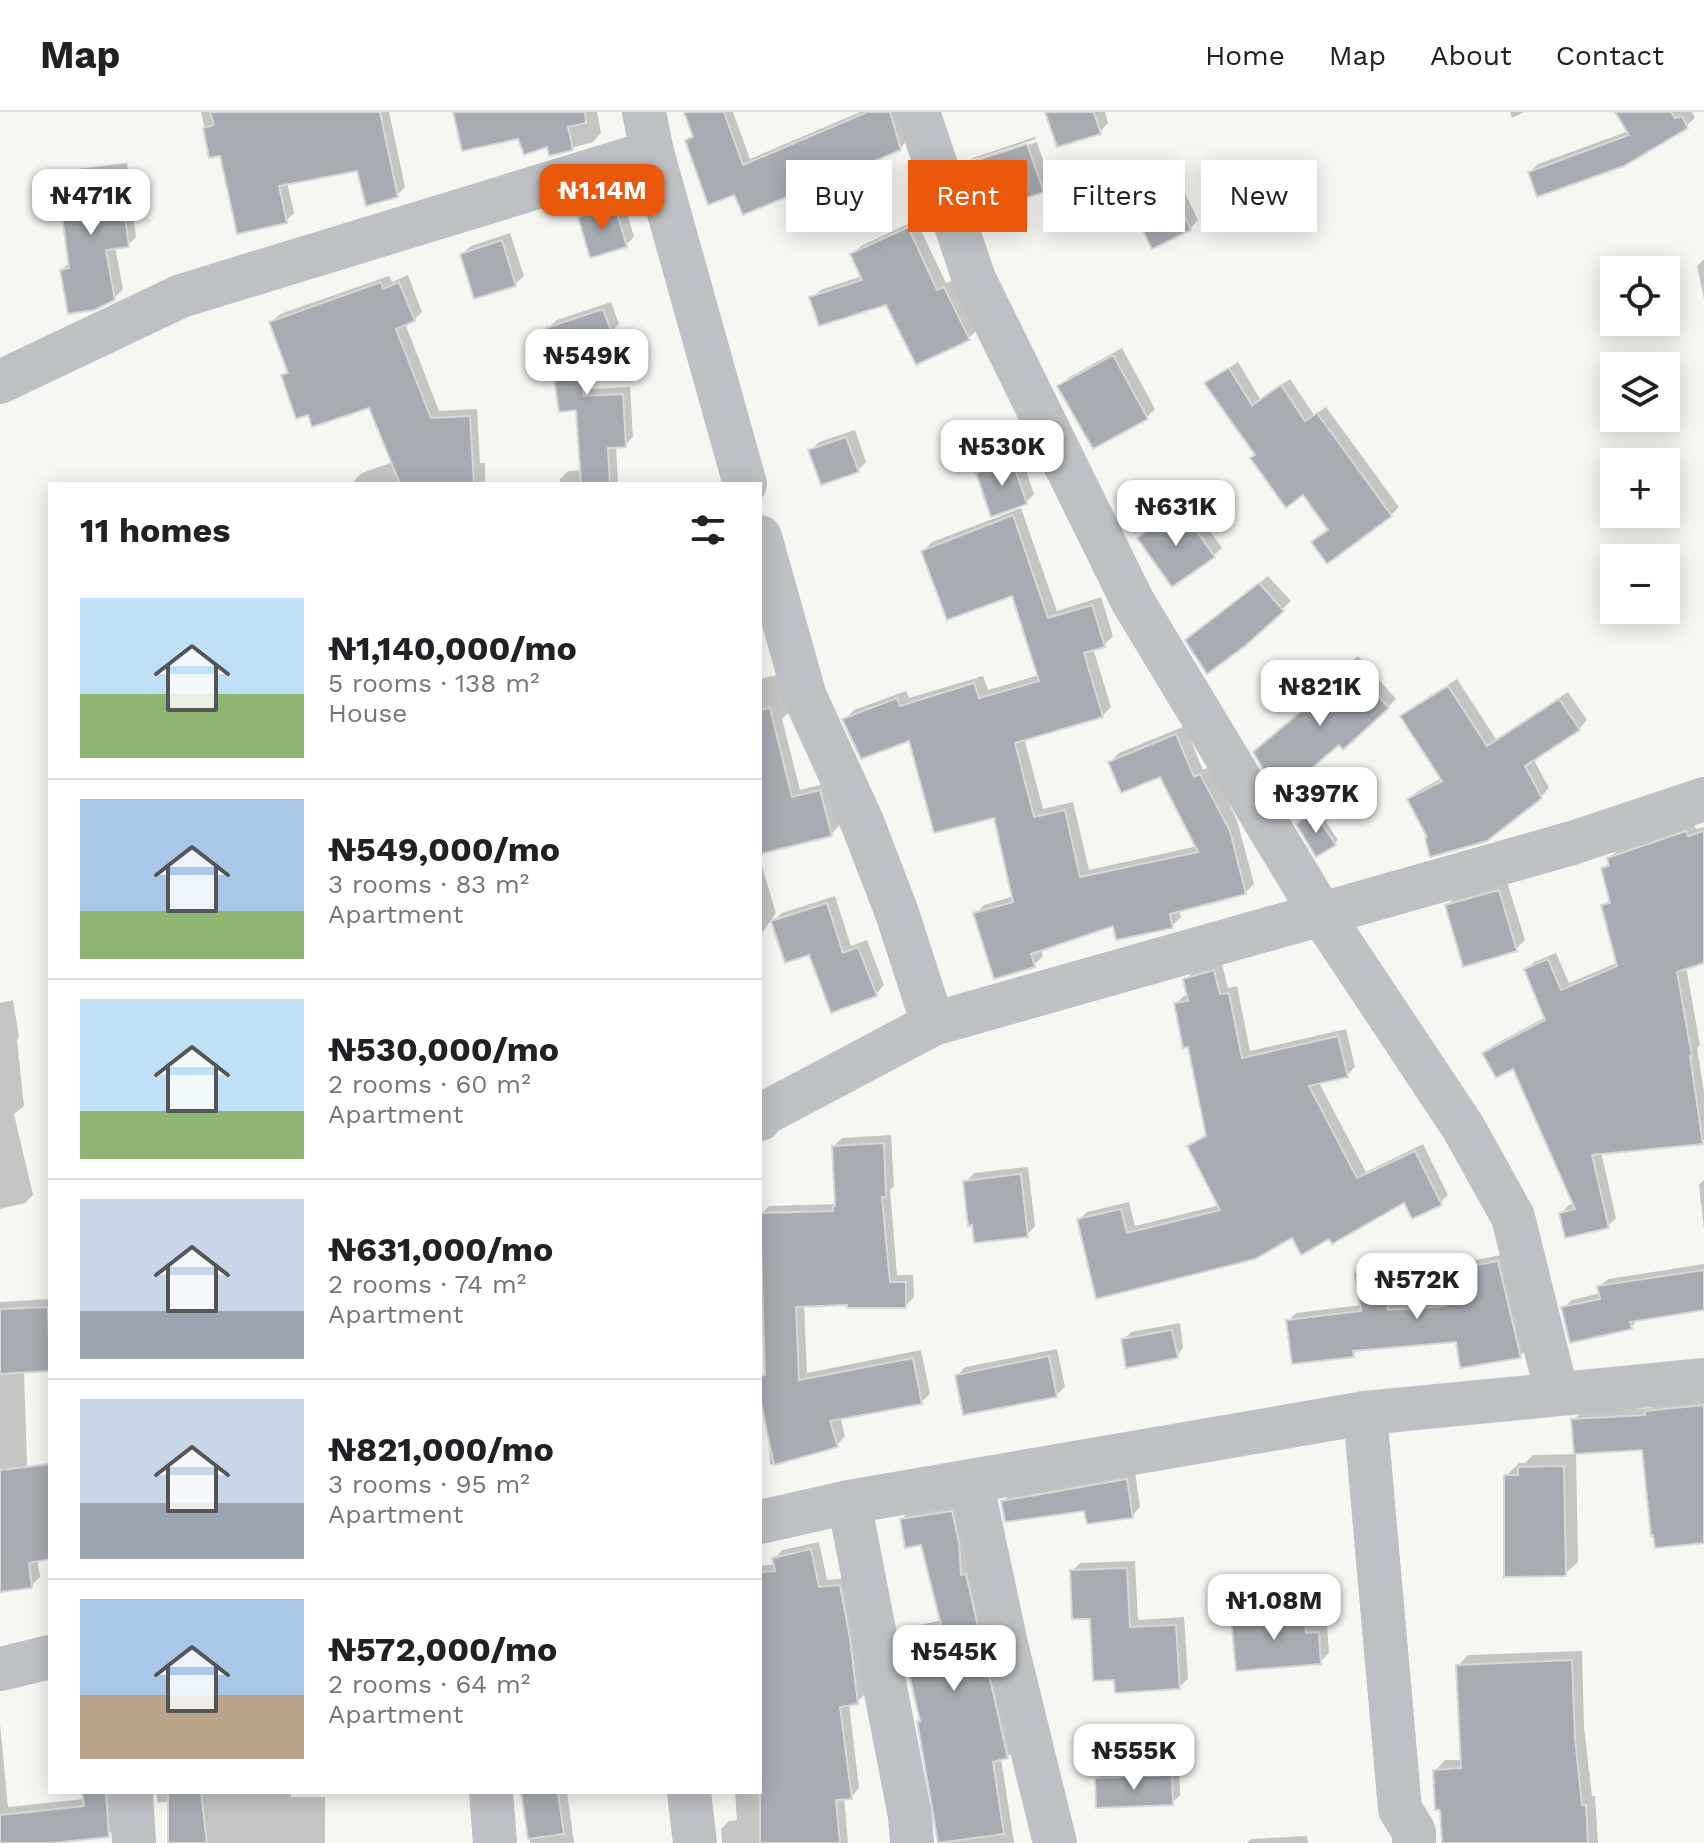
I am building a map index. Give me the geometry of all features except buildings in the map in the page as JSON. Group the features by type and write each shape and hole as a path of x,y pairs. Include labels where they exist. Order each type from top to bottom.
{"street":[{"path":"918,112 974,279 1133,602 1322,915 1463,1127 1513,1217 1557,1394"},
{"path":"0,382 181,296 648,132 744,482"},
{"path":"762,544 805,697 862,822 897,913 933,1024"},
{"path":"762,1116 933,1024 1572,843 1704,799"},
{"path":"762,1522 849,1502 1365,1413 1704,1380"},
{"path":"1365,1413 1400,1809 1414,1832 1414,1843"},
{"path":"971,1481 1006,1644 1055,1843"},
{"path":"849,1502 910,1816 912,1843"},
{"path":"0,1669 48,1657"},
{"path":"131,1794 134,1843"},
{"path":"491,1794 495,1843"},
{"path":"689,1794 695,1843"}]}
